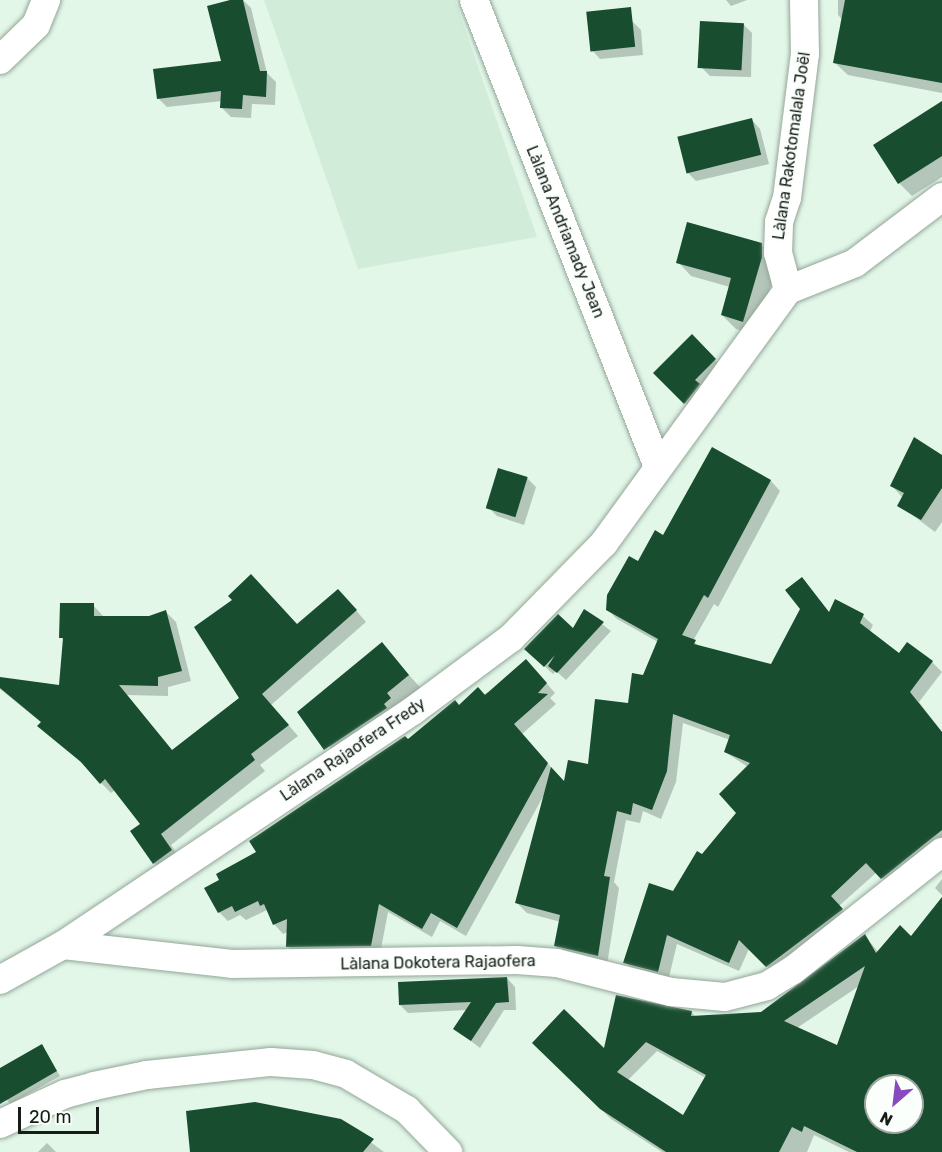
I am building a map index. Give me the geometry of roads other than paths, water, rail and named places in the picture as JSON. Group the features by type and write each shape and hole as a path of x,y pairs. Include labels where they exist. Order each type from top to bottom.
{"street":[{"path":"0,60 36,25 46,0"},
{"name":"Làlana Andriamady Jean","path":"474,0 657,465"},
{"name":"Làlana Rakotomalala Joël","path":"788,290 778,253 779,222 787,198 806,54 804,0"},
{"path":"788,290 855,263 942,197"},
{"name":"Làlana Rajaofera Fredy","path":"0,980 63,945 414,710 511,638 604,543 657,465 788,290"},
{"name":"Làlana Dokotera Rajaofera","path":"63,945 232,964 537,962 671,992 725,997 767,986 793,970 942,852"},
{"path":"0,995 63,945"},
{"path":"0,1124 65,1094 94,1086 147,1075 271,1062 313,1065 346,1074 407,1110 448,1152"}]}
